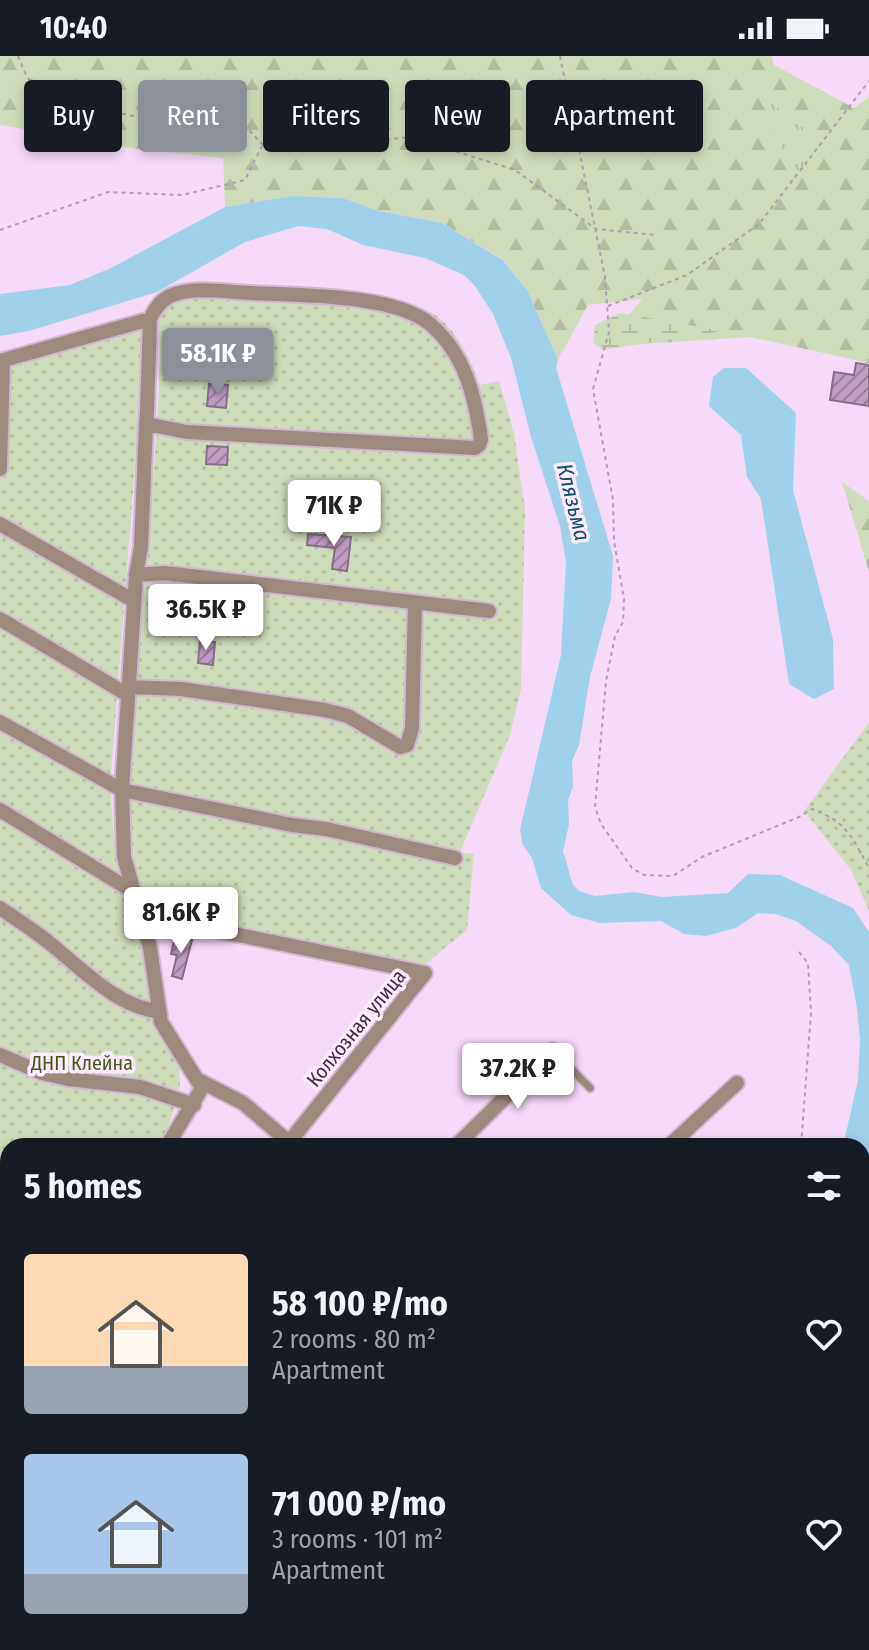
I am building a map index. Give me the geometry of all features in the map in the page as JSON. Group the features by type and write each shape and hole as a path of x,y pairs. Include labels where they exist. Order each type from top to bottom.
{"street":[{"path":"146,424 187,432 475,448 481,439 476,402 464,368 429,323 408,311 331,297 198,291 167,297 157,306 150,319 141,547 136,575 122,790 124,857 150,948 158,1011 161,1022 202,1088 172,1138"},
{"path":"0,469 1,361 150,319"},
{"path":"0,524 134,601"},
{"path":"136,575 165,573 489,611"},
{"path":"0,619 128,691 181,689 325,710 348,716 400,747 407,745 412,728 415,604"},
{"path":"0,722 122,790 292,825 326,829 455,858"},
{"path":"0,810 133,889"},
{"path":"0,908 111,991 144,1009 158,1011"},
{"name":"Колхозная улица","path":"141,915 425,973 293,1138"},
{"path":"464,1138 553,1050"},
{"path":"0,1055 42,1073 140,1087 194,1105"},
{"path":"200,1081 243,1103 281,1138"},
{"path":"678,1138 737,1083"}],"lane":[{"path":"553,1050 590,1088"}],"path":[{"path":"0,230 108,192 182,195 245,180 263,145 238,118 200,129 82,106 44,95 27,77 18,56"},
{"path":"560,56 605,277 609,332 593,389 611,486 614,541 624,599 623,622 615,636 606,681 595,807 601,824 632,868 644,875 673,876 702,857 812,809 828,814 846,828 869,868"},
{"path":"607,306 687,275 759,224 869,81"},
{"path":"389,139 410,137 515,170 596,229 655,235"},
{"path":"799,952 808,963 811,1013 802,1138"}],"green space":[{"path":"0,56 772,56 774,65 854,108 869,97 869,363 750,337 612,346 608,341 642,299 588,305 558,360 528,292 505,261 442,223 378,211 343,198 293,196 225,207 223,158 167,152 247,152 247,80 138,80 138,149 122,147 122,80 24,80 24,129 0,125","holes":["759,93 823,143 796,181"]},
{"path":"758,92 823,143 796,182"},
{"path":"329,290 396,300 432,313 462,345 480,385 499,381 514,434 525,509 521,689 510,735 460,852 474,854 467,930 420,968 148,912 134,865 128,828 128,784 157,428 160,350 157,297"},
{"path":"620,313 723,331 603,350 593,343 595,325"},
{"name":"ДНП Клейна","path":"140,314 142,333 135,466 110,785 114,839 124,886 143,944 154,1024 179,1063 180,1088 165,1138 0,1138 0,352"},
{"path":"842,482 869,501 869,572"},
{"path":"869,722 869,911 851,870 804,811"}],"water":[{"name":"Клязьма","path":"293,196 343,198 378,211 442,223 504,261 528,292 558,360 556,368 613,556 611,599 590,677 579,745 572,761 573,787 568,800 569,824 563,851 573,885 579,891 595,896 634,892 662,897 728,893 748,874 780,875 853,908 869,932 869,1138 845,1138 858,1080 860,1040 849,965 831,946 796,921 775,914 758,913 736,928 706,936 684,934 661,921 600,923 571,915 541,888 520,830 561,655 566,562 560,526 531,437 511,358 493,314 464,275 425,258 363,245 327,229 298,226 245,242 157,292 29,331 0,336 0,294 70,285 111,268 225,207"},
{"path":"724,368 746,368 796,413 793,490 833,639 834,689 814,699 789,684 761,499 747,477 741,435 709,406 713,377"}],"building":[{"path":"856,363 869,365 869,406 830,400 834,372 854,375"},
{"path":"209,384 228,385 226,408 207,406"},
{"path":"207,446 228,447 227,465 206,464"},
{"path":"308,534 351,537 347,571 332,569 335,548 307,545"},
{"path":"200,640 215,642 213,665 198,663"},
{"path":"175,936 192,940 182,979 172,976 177,955 171,954"}]}
